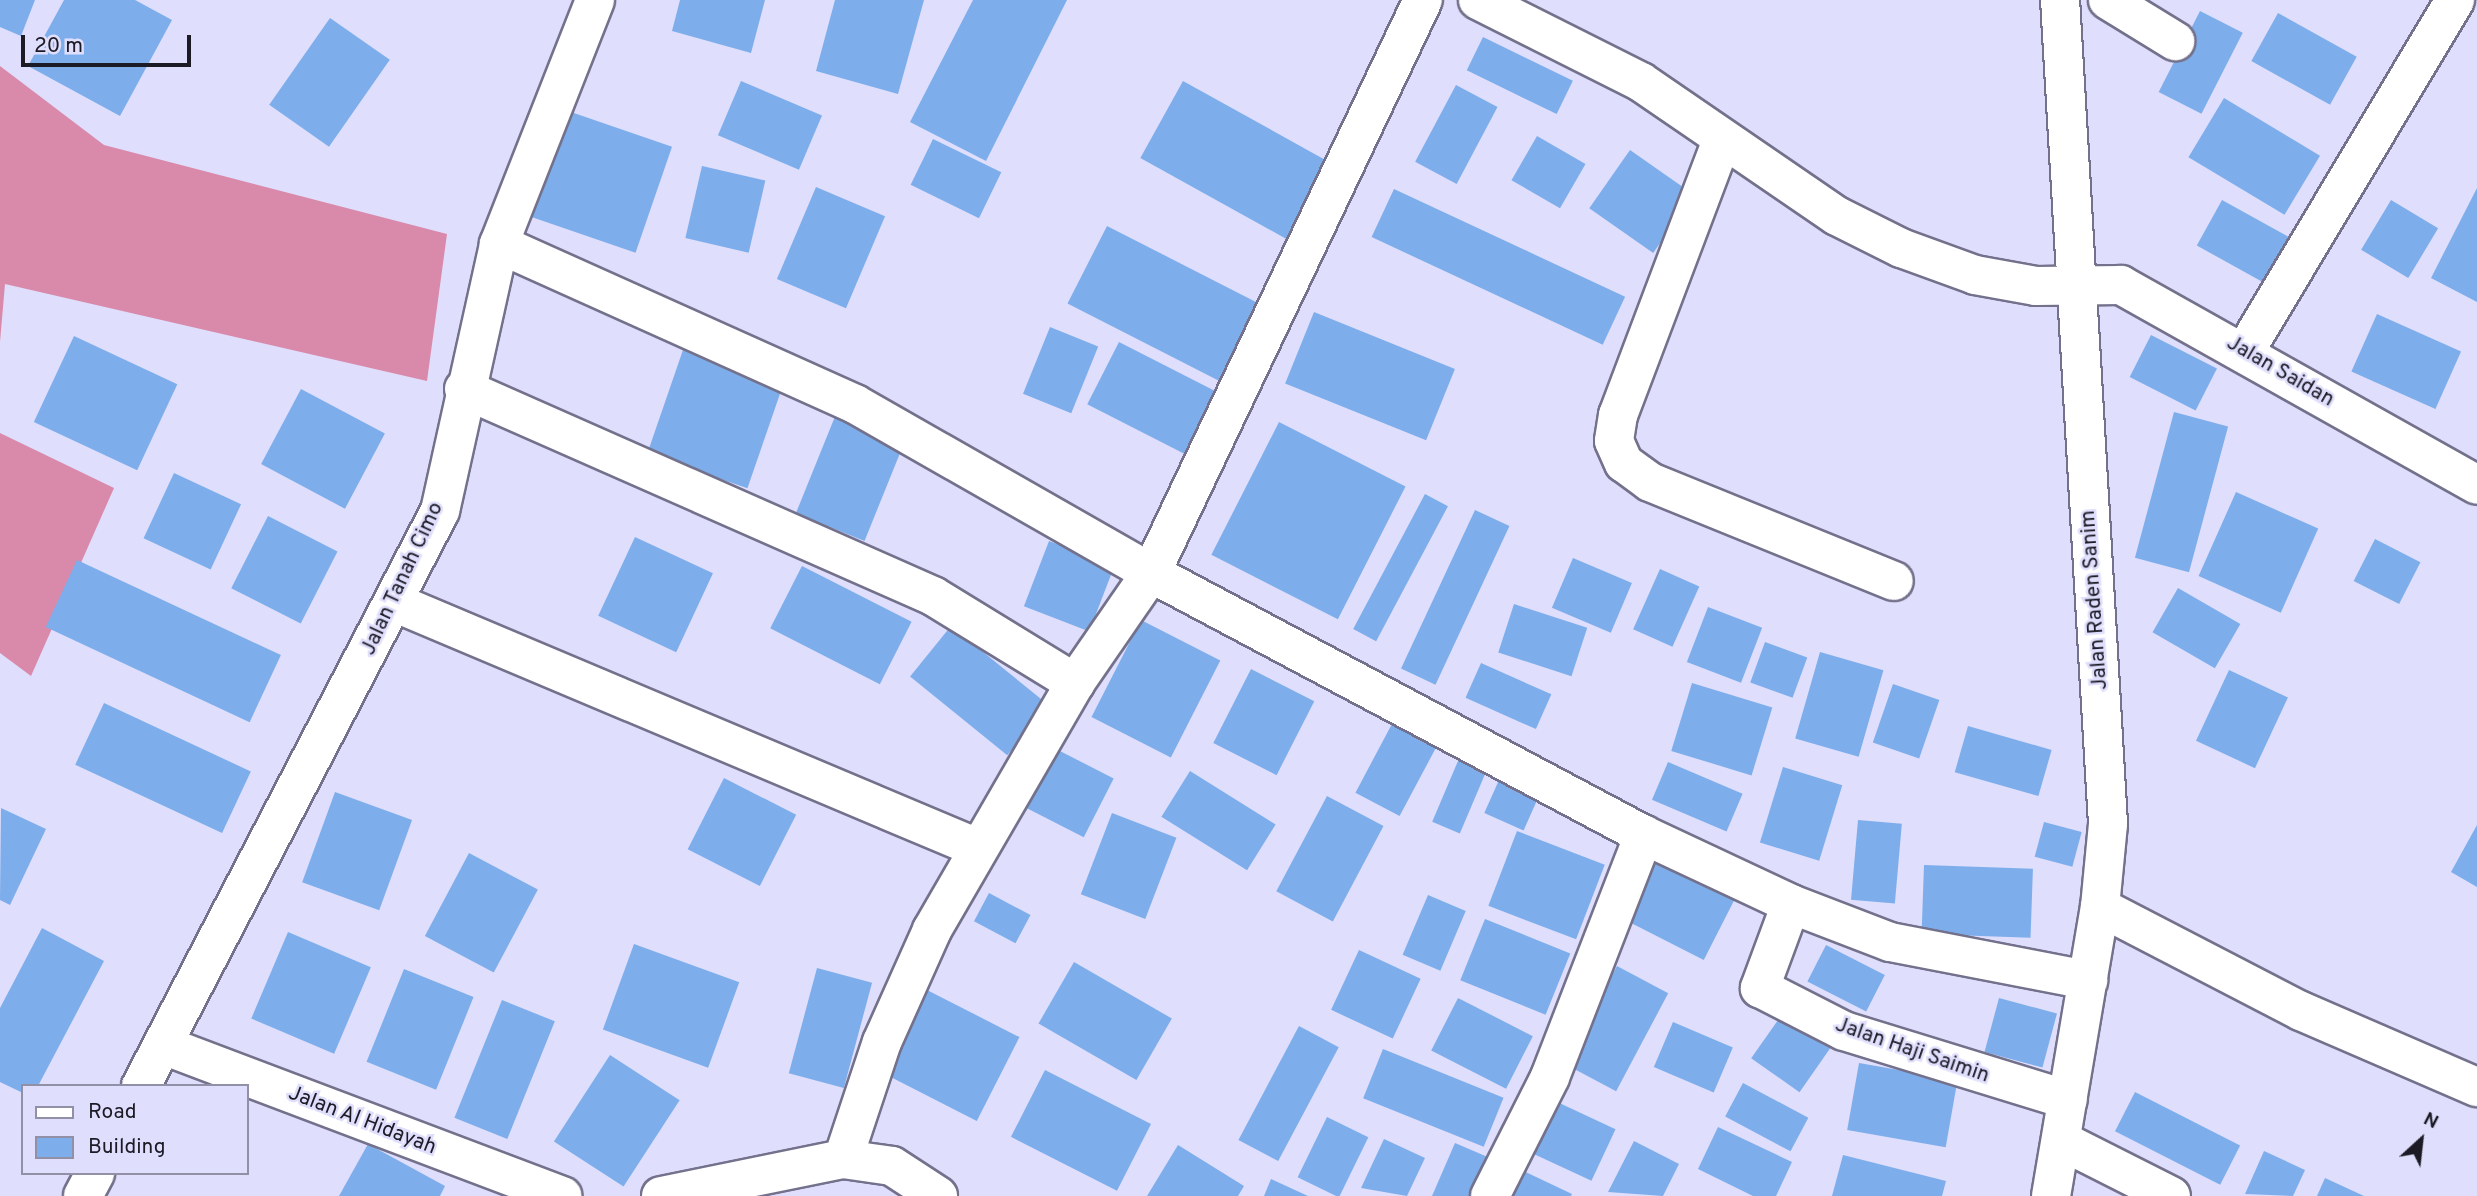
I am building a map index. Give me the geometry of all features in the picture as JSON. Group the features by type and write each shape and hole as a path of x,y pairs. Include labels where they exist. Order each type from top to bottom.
{"street":[{"name":"Jalan Tanah Cimo","path":"142,1084 396,603 440,511 464,389 499,244 595,0"},
{"path":"843,1159 882,1042 975,848 1075,683 1151,573 1423,0"},
{"name":"Jalan Saidan","path":"1478,0 1642,82 1837,216 1901,248 1975,275 2075,287 2121,285 2245,351 2477,485"},
{"name":"Jalan Raden Sanim","path":"2051,1196 2100,907 2108,824 2060,0"},
{"path":"2108,0 2175,40"},
{"path":"2245,351 2455,0"},
{"path":"1723,140 1618,415 1614,441 1624,463 1650,482 1894,581"},
{"path":"499,244 855,404 1151,573 1644,835 1791,904 1890,942 2088,980"},
{"path":"464,389 933,596 1075,683"},
{"path":"396,603 975,848"},
{"path":"1490,1196 1550,1077 1644,835"},
{"name":"Jalan Haji Saimin","path":"1791,904 1760,988 1844,1031 2068,1100"},
{"path":"2100,907 2301,1011 2477,1087"},
{"name":"Jalan Al Hidayah","path":"163,1045 562,1196"},
{"path":"2062,1141 2171,1196"},
{"path":"661,1196 843,1159 885,1181 938,1196"},
{"path":"82,1196 94,1175"}],"shaded area":[{"path":"0,66 104,145 447,234 427,381 5,284 0,342"},
{"path":"0,433 114,488 31,676 0,653"}],"building":[{"path":"0,0 35,0 21,36 0,27"},
{"path":"64,0 135,0 172,20 120,116 28,66"},
{"path":"680,0 765,0 751,53 672,31"},
{"path":"835,0 924,0 898,94 816,71"},
{"path":"973,0 1067,0 986,161 910,122"},
{"path":"2200,11 2243,33 2201,114 2159,92"},
{"path":"2278,13 2357,57 2330,105 2251,61"},
{"path":"330,18 390,60 329,147 269,105"},
{"path":"1483,37 1573,81 1557,114 1467,70"},
{"path":"741,81 822,115 799,170 718,135"},
{"path":"1183,81 1331,163 1288,240 1140,158"},
{"path":"1456,85 1497,107 1457,184 1415,162"},
{"path":"2224,98 2320,156 2284,215 2188,157"},
{"path":"568,111 672,147 636,253 532,217"},
{"path":"1537,136 1585,164 1560,208 1512,180"},
{"path":"933,139 1001,172 979,218 911,185"},
{"path":"1630,150 1694,195 1653,253 1589,208"},
{"path":"702,166 765,181 749,253 685,238"},
{"path":"816,187 885,216 846,308 777,279"},
{"path":"2477,188 2477,302 2431,278"},
{"path":"1394,189 1625,297 1603,345 1372,237"},
{"path":"2222,200 2293,239 2268,285 2197,245"},
{"path":"2391,200 2438,228 2408,278 2361,250"},
{"path":"1107,226 1259,304 1220,381 1068,304"},
{"path":"1314,312 1455,369 1426,440 1285,383"},
{"path":"2377,314 2461,351 2435,409 2351,372"},
{"path":"1050,327 1098,346 1071,413 1023,394"},
{"path":"2151,335 2217,369 2196,410 2130,377"},
{"path":"74,336 177,384 137,470 34,422"},
{"path":"1119,342 1217,392 1185,454 1087,404"},
{"path":"684,347 784,382 747,488 647,454"},
{"path":"301,389 385,434 345,509 261,464"},
{"path":"2174,412 2228,426 2189,572 2135,558"},
{"path":"836,414 905,442 865,541 796,513"},
{"path":"1279,422 1406,486 1338,619 1211,555"},
{"path":"174,473 241,504 211,570 144,538"},
{"path":"2236,492 2318,529 2281,613 2199,576"},
{"path":"1425,494 1448,506 1376,641 1353,629"},
{"path":"1475,510 1509,526 1435,685 1401,669"},
{"path":"268,516 337,551 301,624 231,588"},
{"path":"635,537 713,573 676,652 598,616"},
{"path":"2375,539 2420,562 2399,604 2354,581"},
{"path":"1049,541 1114,566 1089,631 1024,606"},
{"path":"1573,558 1632,583 1611,633 1552,608"},
{"path":"77,560 281,655 250,722 46,627"},
{"path":"802,566 912,622 880,684 770,628"},
{"path":"1660,569 1699,586 1672,647 1633,629"},
{"path":"2178,588 2240,624 2215,668 2152,632"},
{"path":"1514,604 1587,628 1571,676 1498,653"},
{"path":"1708,607 1762,628 1741,683 1687,662"},
{"path":"1141,620 1220,660 1171,758 1092,717"},
{"path":"951,626 1048,705 1007,755 910,677"},
{"path":"1765,642 1807,657 1793,698 1750,682"},
{"path":"1820,652 1883,670 1859,757 1795,739"},
{"path":"1481,663 1551,694 1536,729 1466,698"},
{"path":"1251,669 1314,701 1277,775 1213,743"},
{"path":"2229,670 2288,697 2255,768 2196,741"},
{"path":"1692,683 1772,708 1752,775 1671,751"},
{"path":"1893,684 1939,700 1919,759 1873,743"},
{"path":"104,703 251,771 222,833 75,765"},
{"path":"1393,722 1437,745 1400,816 1355,793"},
{"path":"1968,726 2052,750 2038,796 1955,772"},
{"path":"1054,748 1114,778 1084,837 1024,807"},
{"path":"1458,761 1486,773 1460,833 1432,822"},
{"path":"1668,762 1743,794 1727,831 1652,800"},
{"path":"1783,767 1842,785 1819,861 1760,843"},
{"path":"1190,771 1276,825 1247,870 1161,817"},
{"path":"1503,771 1542,788 1524,831 1484,813"},
{"path":"724,778 796,815 760,886 688,849"},
{"path":"335,792 412,820 379,910 302,882"},
{"path":"1327,796 1384,826 1333,921 1276,891"},
{"path":"1,808 46,829 10,905 0,900"},
{"path":"1112,813 1176,838 1145,919 1081,894"},
{"path":"1858,820 1902,824 1895,904 1851,900"},
{"path":"2044,822 2082,832 2072,867 2035,857"},
{"path":"2477,825 2477,887 2451,872"},
{"path":"1517,831 1605,865 1576,939 1488,906"},
{"path":"469,853 538,890 494,973 425,936"},
{"path":"1654,855 1736,897 1704,960 1622,918"},
{"path":"1924,865 2033,869 2031,938 1922,934"},
{"path":"989,893 1030,915 1015,943 974,921"},
{"path":"1428,895 1466,911 1440,971 1403,955"},
{"path":"1485,919 1570,953 1546,1015 1460,980"},
{"path":"42,928 104,961 39,1084 21,1084 21,1092 0,1082 0,1008"},
{"path":"288,932 371,967 334,1054 251,1019"},
{"path":"634,944 739,982 708,1068 603,1030"},
{"path":"1826,945 1885,975 1866,1011 1807,982"},
{"path":"1359,950 1421,979 1393,1039 1331,1010"},
{"path":"1074,962 1172,1018 1136,1080 1038,1023"},
{"path":"1617,966 1668,993 1616,1091 1565,1064"},
{"path":"817,968 872,983 844,1088 789,1073"},
{"path":"404,969 474,997 436,1090 367,1062"},
{"path":"925,989 1019,1037 977,1121 882,1073"},
{"path":"1458,998 1533,1036 1506,1089 1431,1051"},
{"path":"1999,998 2057,1014 2042,1068 1985,1052"},
{"path":"502,1000 555,1021 507,1139 454,1118"},
{"path":"1785,1010 1833,1044 1799,1092 1751,1058"},
{"path":"1673,1022 1733,1047 1714,1093 1654,1067"},
{"path":"1299,1026 1339,1047 1278,1161 1238,1140"},
{"path":"1383,1049 1504,1098 1484,1147 1363,1098"},
{"path":"610,1055 680,1100 624,1187 554,1141"},
{"path":"1859,1063 1957,1080 1946,1147 1847,1130"},
{"path":"1045,1070 1151,1124 1117,1191 1011,1137"},
{"path":"1743,1083 1808,1118 1790,1151 1725,1117"},
{"path":"2135,1092 2240,1146 2220,1185 2115,1131"},
{"path":"1553,1100 1616,1129 1591,1181 1529,1152"},
{"path":"1327,1117 1368,1137 1340,1196 1298,1177"},
{"path":"1718,1127 1792,1162 1776,1196 1753,1196 1698,1169"},
{"path":"1384,1139 1425,1158 1407,1196 1361,1188"},
{"path":"1634,1141 1679,1164 1663,1196 1608,1192"},
{"path":"1455,1143 1497,1161 1481,1196 1432,1196"},
{"path":"368,1144 445,1186 440,1196 339,1196"},
{"path":"1178,1145 1244,1186 1238,1196 1147,1196"},
{"path":"2264,1151 2305,1170 2293,1196 2245,1194"},
{"path":"1843,1155 1946,1181 1942,1196 1832,1196"},
{"path":"1513,1166 1572,1194 1498,1196"},
{"path":"2325,1178 2364,1196 2317,1196"},
{"path":"1271,1179 1308,1196 1264,1196"}]}
